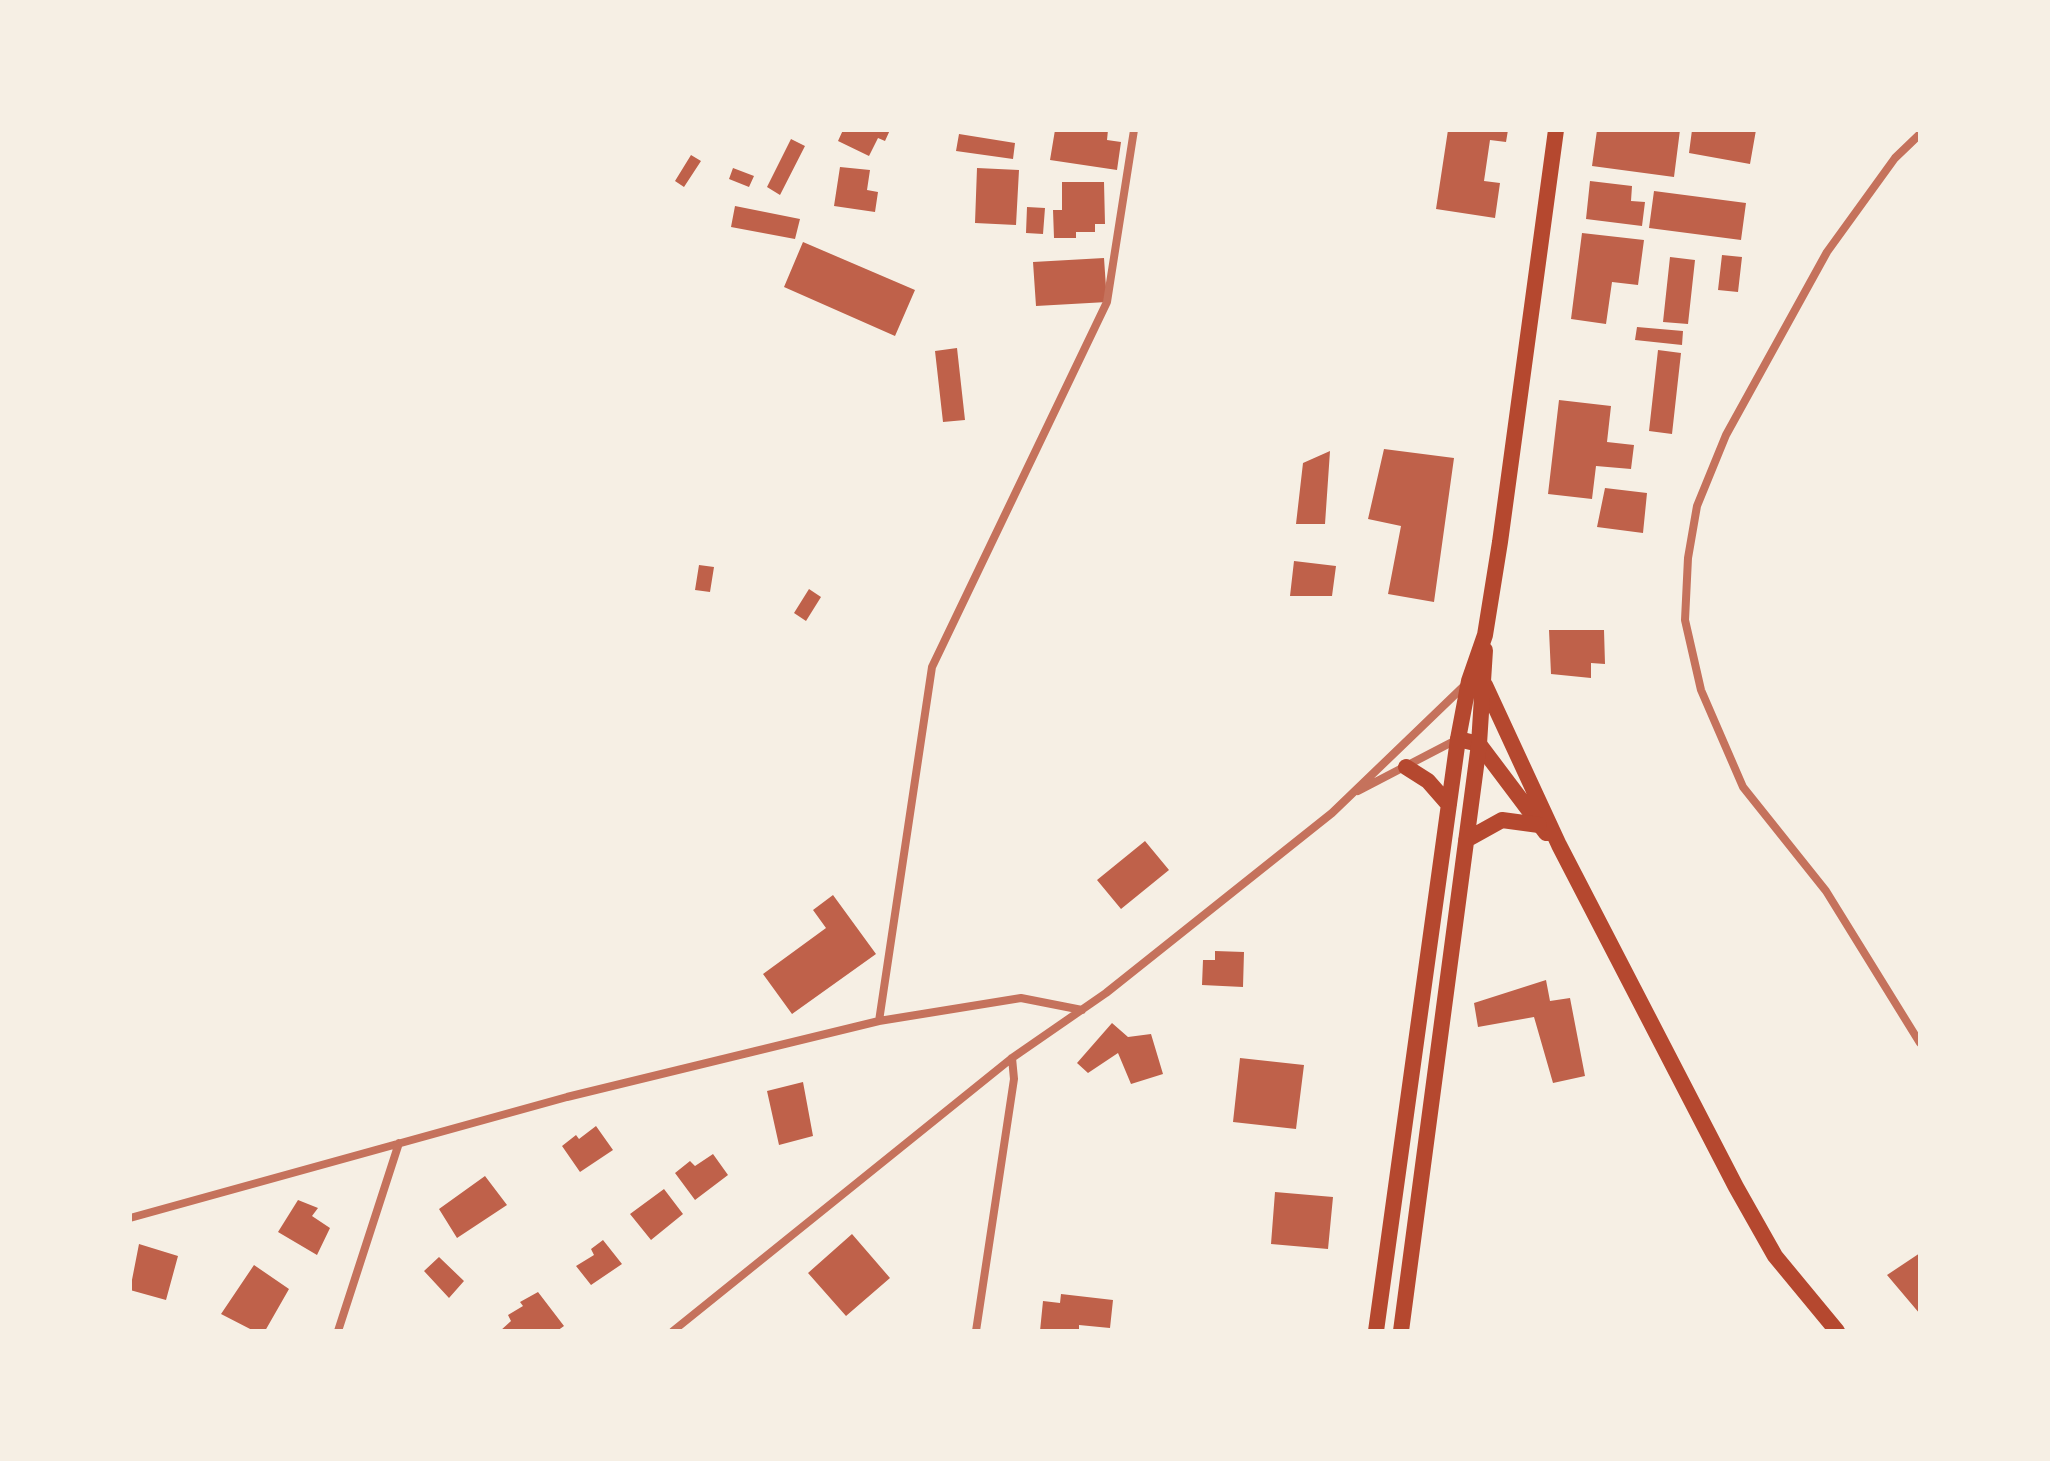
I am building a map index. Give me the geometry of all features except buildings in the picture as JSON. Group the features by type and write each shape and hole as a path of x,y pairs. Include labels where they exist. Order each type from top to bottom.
{"main road":[{"path":"1376,1331 1458,739 1477,683 1485,635 1531,331 1556,130"},
{"path":"1401,1331 1479,744 1477,683"},
{"path":"1477,683 1751,1215 1775,1256 1831,1329"},
{"path":"1458,739 1479,744 1539,825 1559,845"},
{"path":"1406,767 1428,781 1449,805"},
{"path":"1466,840 1502,820 1539,825"},
{"path":"1430,945 1451,949"}],"street":[{"path":"879,1021 932,667 1107,302 1134,130"},
{"path":"1920,134 1895,158 1827,252 1726,435 1697,506 1688,558 1685,620 1701,690 1743,787 1826,891 1920,1043"},
{"path":"1357,792 1370,774 1477,683"},
{"path":"673,1331 1012,1058 1082,1010 1357,792 1458,739"},
{"path":"130,1218 567,1097 879,1021 1021,998 1082,1010"},
{"path":"976,1331 1014,1079 1012,1058"},
{"path":"338,1331 399,1143"}]}
